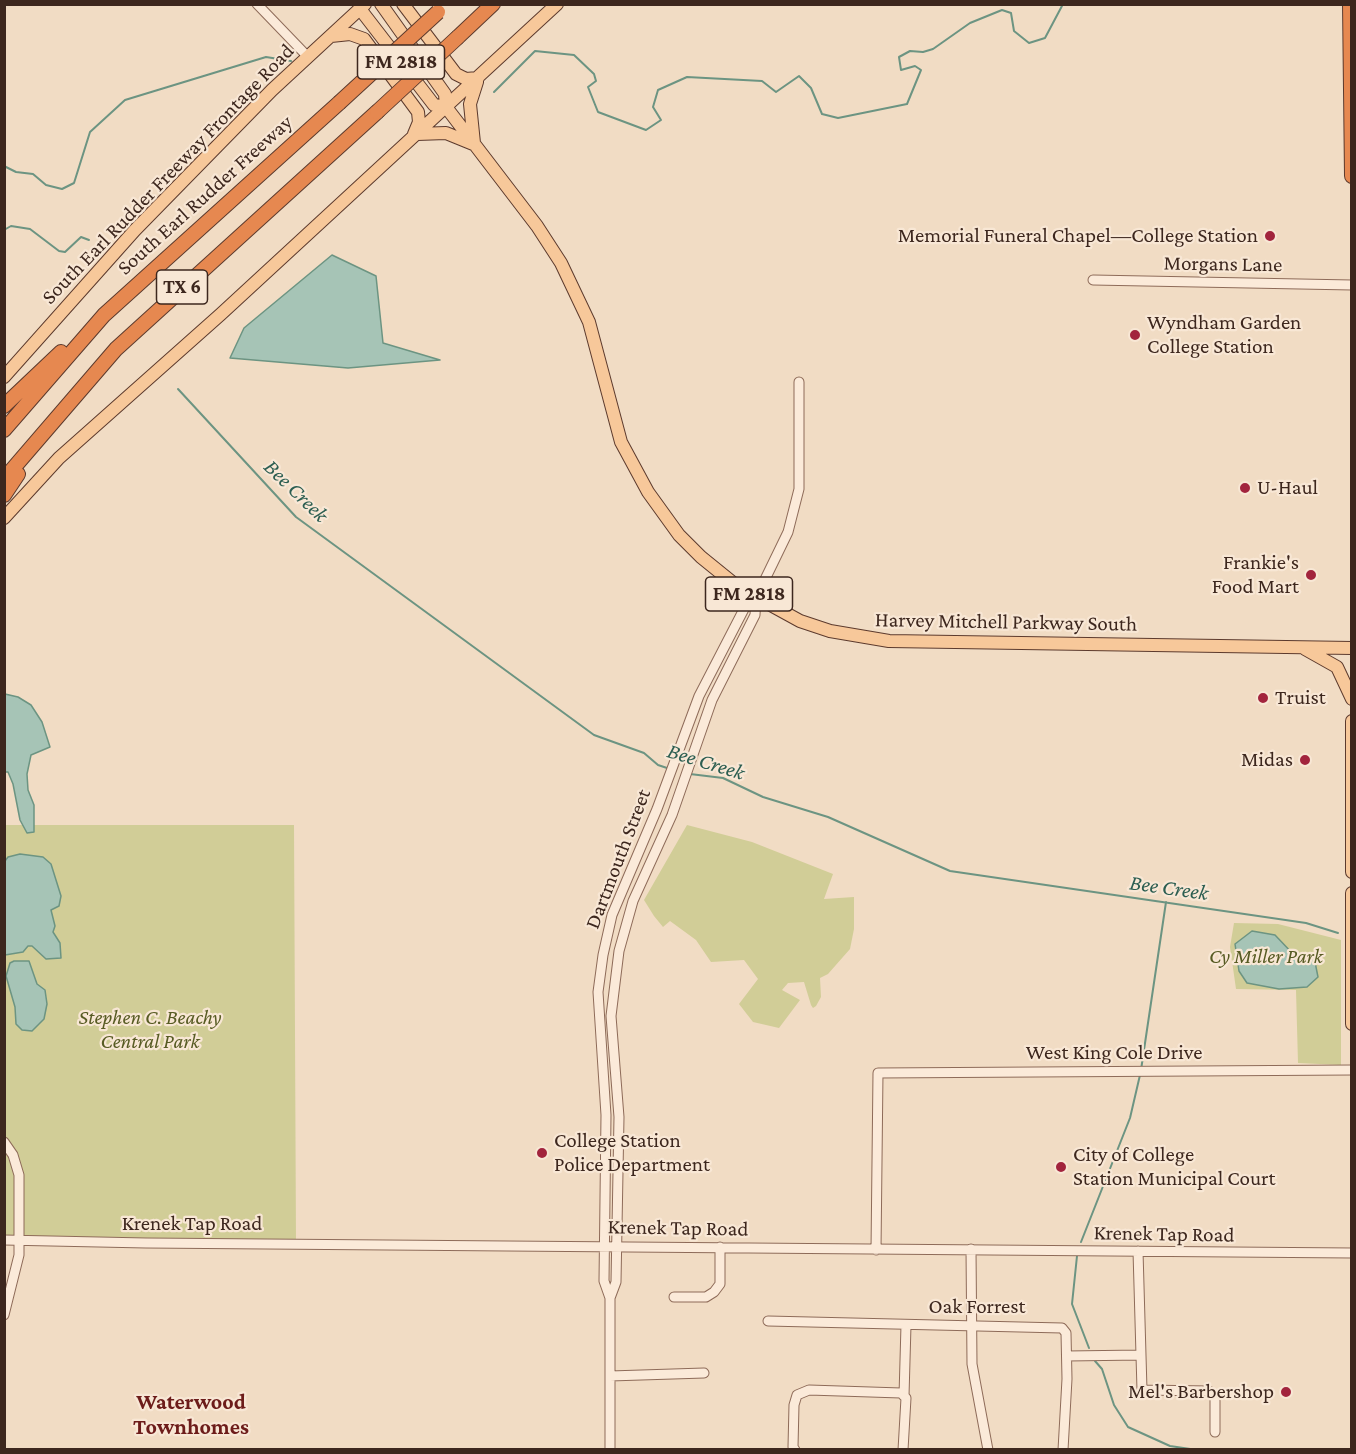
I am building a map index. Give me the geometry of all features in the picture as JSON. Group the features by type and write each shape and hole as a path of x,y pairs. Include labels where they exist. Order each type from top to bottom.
{"highway":[{"name":"TX 6","path":"4,479 116,349 493,4"},
{"path":"1350,4 1352,176"},
{"name":"South Earl Rudder Freeway","path":"4,430 104,315 442,8"},
{"path":"4,406 54,357 104,315"},
{"path":"4,495 72,399"}],"main road":[{"name":"Harvey Mitchell Parkway South","path":"381,4 445,94 446,107 552,246 589,322 621,442 648,492 679,535 701,557 738,587 800,621 830,631 889,641 1352,648"},
{"path":"403,4 456,74 466,80 479,77"},
{"path":"4,518 59,458 221,314 557,4"},
{"name":"South Earl Rudder Freeway Frontage Road","path":"4,377 135,230 336,31 357,6"},
{"name":"Harvey Mitchell Parkway South","path":"357,6 435,105 446,107"},
{"path":"336,31 364,39 418,111 419,122 415,136"},
{"path":"415,136 446,133 475,145 470,104 479,77"},
{"path":"1302,647 1337,667 1352,699"},
{"path":"1352,721 1352,872"},
{"path":"1352,893 1352,1024"}],"street":[{"path":"256,4 308,57"},
{"name":"Morgans Lane","path":"1093,280 1352,285"},
{"name":"Dartmouth Street","path":"610,1449 610,1298 604,1281 606,1115 599,1031 600,976 612,915 657,809 710,671 744,609 756,598 782,549 798,499 799,382"},
{"name":"Dartmouth Street","path":"610,1298 616,1282 619,1117 611,1027 612,995 623,930 633,901 672,814 721,678 756,615 756,598"},
{"name":"West King Cole Drive","path":"876,1250 878,1073 1352,1070"},
{"path":"4,1142 14,1155 19,1175 19,1255 4,1315"},
{"name":"Krenek Tap Road","path":"4,1240 146,1244 604,1245 876,1250 1352,1253"},
{"path":"674,1297 706,1297 714,1292 720,1284 720,1247"},
{"path":"971,1249 972,1364 988,1449"},
{"path":"1138,1251 1142,1390 1209,1391 1214,1394 1215,1432"},
{"name":"Oak Forrest","path":"768,1321 1062,1328 1066,1333 1067,1356 1063,1449"},
{"path":"903,1449 906,1325"},
{"path":"1067,1356 1140,1355"},
{"path":"610,1376 704,1373"},
{"path":"795,1449 793,1447 794,1405 797,1395 809,1390 901,1393 904,1396"}],"green space":[{"name":"Stephen C. Beachy Central Park","path":"5,825 294,825 296,1243 5,1236"},
{"path":"687,825 752,842 833,874 824,899 854,897 854,929 850,949 828,974 820,978 821,997 813,1008 804,982 788,983 782,990 800,1000 779,1028 753,1022 739,1004 758,979 744,960 711,962 696,940 670,921 663,927 644,900"},
{"name":"Cy Miller Park","path":"1234,923 1278,924 1341,940 1341,1065 1298,1063 1296,990 1236,989 1230,947"}],"shaded area":[{"path":"332,255 376,276 383,343 440,360 348,368 230,358 244,328"},
{"path":"5,694 18,697 31,705 42,722 50,747 31,755 27,774 28,790 34,805 34,832 27,833 20,820 13,784 8,772 5,772"},
{"path":"20,854 43,857 51,864 61,896 59,906 51,910 55,926 53,932 60,943 61,958 46,959 32,946 28,946 23,952 5,955 5,861 8,857"},
{"path":"1252,931 1275,935 1294,955 1314,957 1318,977 1307,987 1279,989 1247,983 1239,971 1235,944"},
{"path":"29,961 37,984 45,990 47,1004 44,1019 32,1031 22,1030 16,1024 15,1007 6,976 10,963"}],"waterway":[{"path":"494,92 535,51 574,55 594,74 596,81 588,87 598,112 646,130 661,120 653,107 658,90 687,77 762,81 776,92 799,76 811,88 822,114 838,118 907,104 921,70 915,66 901,70 899,57 910,51 923,52 933,49 970,23 1002,10 1011,13 1014,31 1029,43 1045,38 1063,4"},
{"path":"4,166 16,172 33,174 46,185 62,189 74,183 90,132 125,100 266,57 291,61"},
{"name":"Bee Creek","path":"4,230 11,226 30,229 59,251 65,252 81,237 89,240"},
{"name":"Bee Creek","path":"178,389 296,517 594,735 644,753 658,765 670,769"},
{"name":"Bee Creek","path":"690,774 723,778 763,797 828,817 950,871 1306,923 1338,933"},
{"path":"1141,1070 1166,902"},
{"path":"1081,1242 1130,1118 1140,1075"},
{"path":"1077,1256 1072,1304 1089,1348"},
{"path":"1095,1361 1102,1369 1114,1405 1128,1427 1170,1446 1197,1450"}],"place":[{"name":"Memorial Funeral Chapel—College Station","path":"1270,236"},
{"name":"Wyndham Garden College Station","path":"1135,335"},
{"name":"U-Haul","path":"1245,488"},
{"name":"Frankie's Food Mart","path":"1311,575"},
{"name":"Truist","path":"1263,698"},
{"name":"Midas","path":"1305,760"},
{"name":"College Station Police Department","path":"542,1153"},
{"name":"City of College Station Municipal Court","path":"1061,1167"},
{"name":"Mel's Barbershop","path":"1286,1392"}],"district":[{"name":"Waterwood Townhomes","path":"191,1414"}]}
